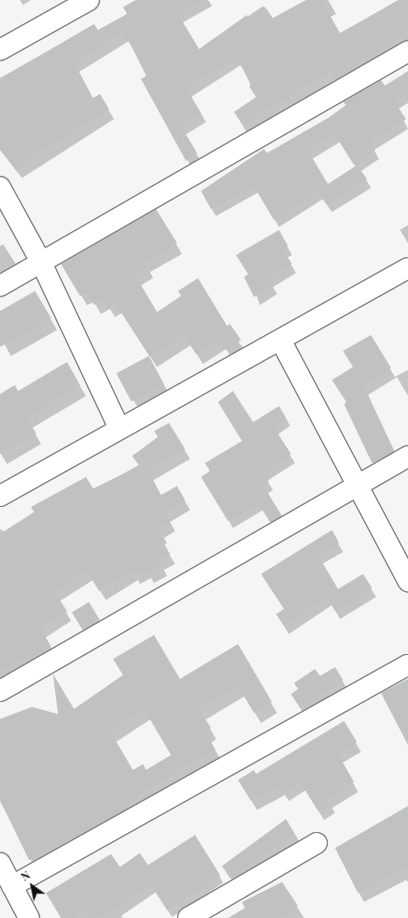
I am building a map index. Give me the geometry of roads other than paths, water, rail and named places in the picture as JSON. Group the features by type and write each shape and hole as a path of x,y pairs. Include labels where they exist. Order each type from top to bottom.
{"street":[{"path":"0,50 90,0"},
{"path":"0,286 408,51"},
{"path":"0,187 41,262 119,428"},
{"path":"0,496 119,428 281,341 408,268"},
{"path":"281,341 408,581"},
{"path":"0,691 408,456"},
{"path":"12,886 408,665"},
{"path":"188,918 317,843"},
{"path":"0,863 30,918"}]}
